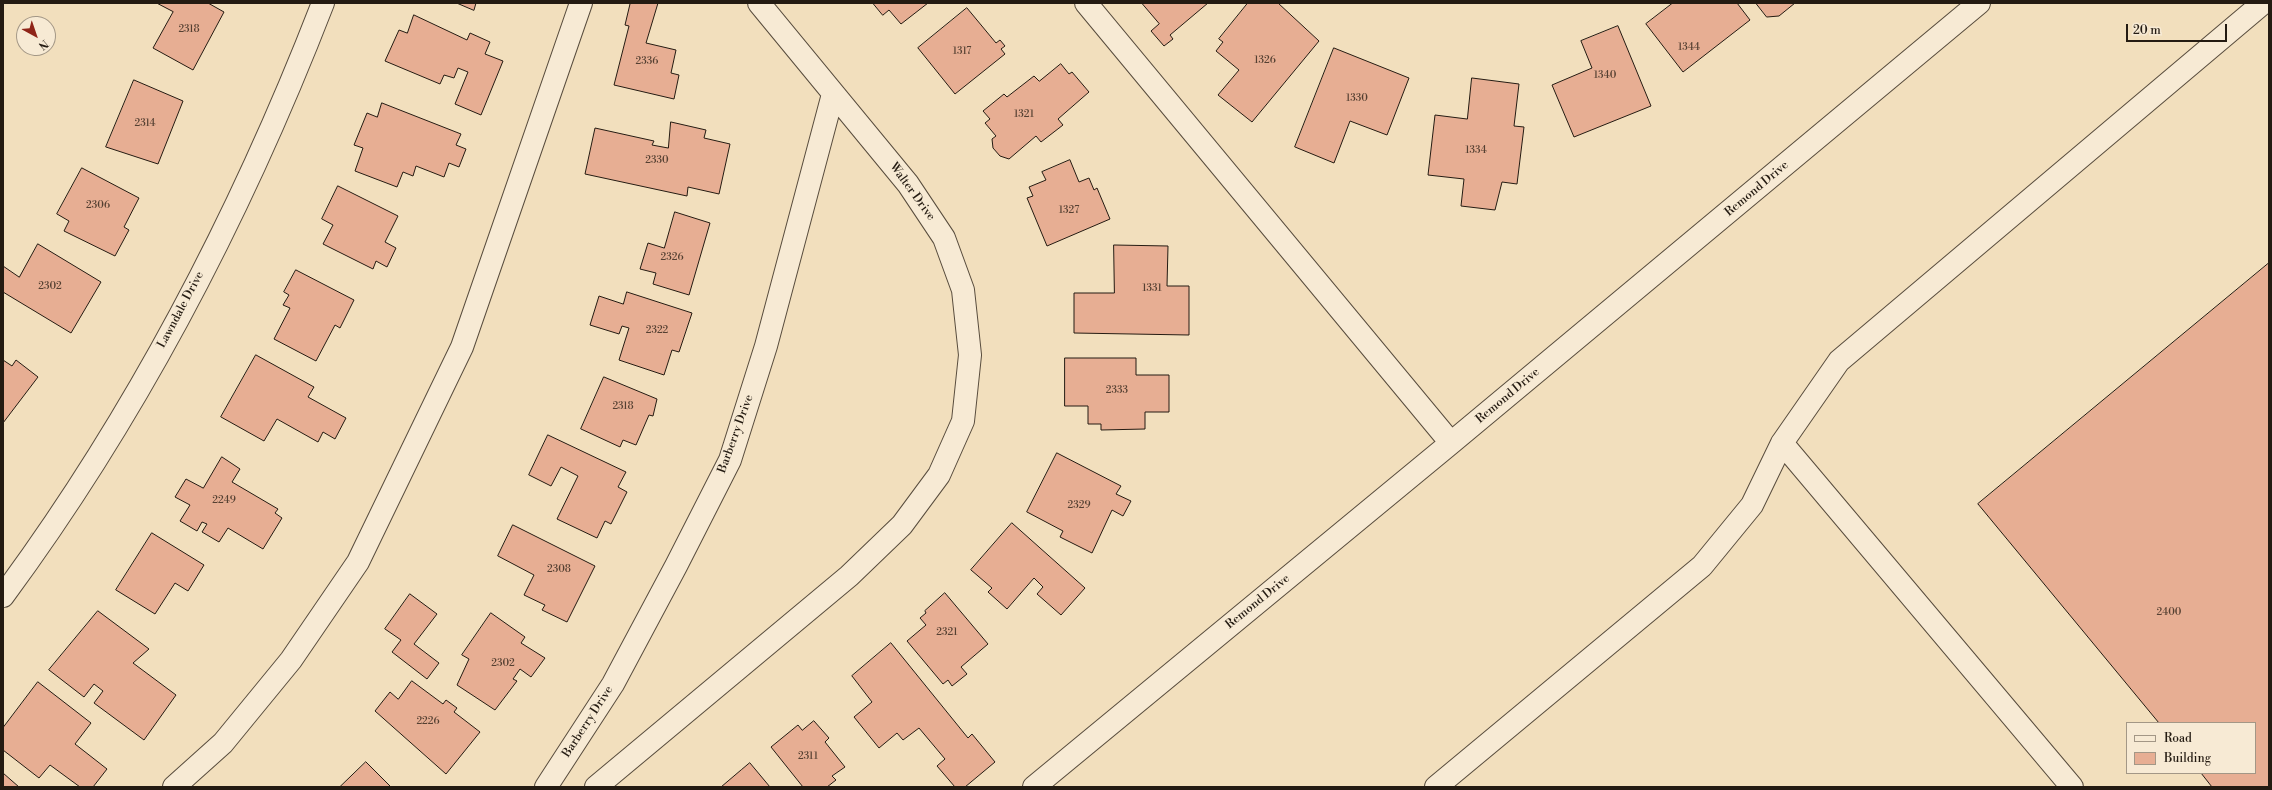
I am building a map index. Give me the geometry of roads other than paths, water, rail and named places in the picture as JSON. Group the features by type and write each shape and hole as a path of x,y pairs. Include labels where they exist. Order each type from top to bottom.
{"street":[{"name":"Lawndale Drive","path":"3,596 30,559 118,424 187,301 238,199 290,85 323,3"},
{"path":"174,787 224,744 291,660 358,562 462,347 581,3"},
{"name":"Walter Drive","path":"596,787 849,576 902,525 938,475 962,421 970,355 963,290 944,238 908,184 759,3"},
{"path":"1086,3 1451,443"},
{"name":"Remond Drive","path":"1034,787 1451,443 1979,3"},
{"path":"1436,787 1702,566 1752,505 1782,443 1839,361 2263,3"},
{"name":"Barberry Drive","path":"546,787 613,684 676,566 730,460 766,346 833,94"},
{"path":"1782,443 2072,787"}]}
